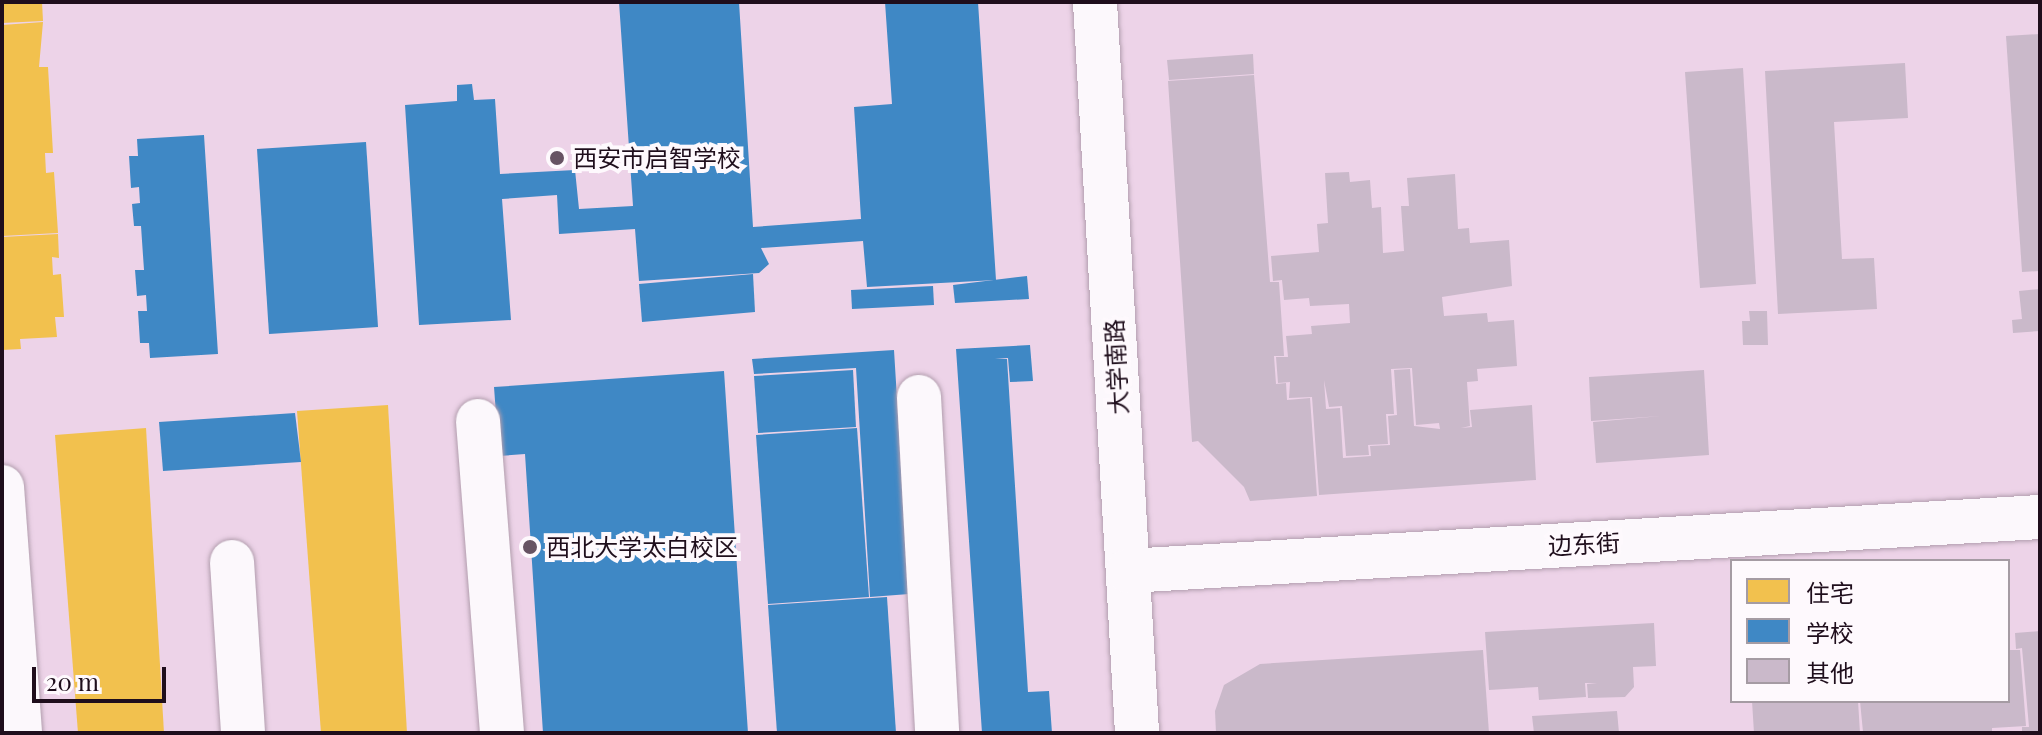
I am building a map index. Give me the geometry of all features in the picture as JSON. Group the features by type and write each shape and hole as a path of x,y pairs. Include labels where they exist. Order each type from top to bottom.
{"street":[{"name":"大学南路","path":"1095,2 1137,733"},
{"path":"919,397 937,733"},
{"path":"478,421 502,733"},
{"path":"2,487 20,733"},
{"name":"边东街","path":"1128,571 2040,517"},
{"path":"232,562 243,733"}],"building: 住宅":[{"path":"2,2 42,2 43,21 2,23"},
{"path":"43,22 39,67 48,67 53,153 45,153 46,173 54,172 58,233 2,236 2,25"},
{"path":"58,234 59,258 52,257 53,275 61,274 64,317 55,317 57,337 20,339 21,349 2,350 2,237"},
{"path":"388,405 407,733 321,733 297,411"},
{"path":"146,428 164,733 78,733 55,435"}],"building: 学校":[{"path":"619,2 739,2 753,227 861,219 854,107 892,104 885,2 978,2 996,280 867,287 863,241 761,248 769,264 759,273 639,281 635,229 559,234 557,195 502,199 511,320 419,325 405,105 457,101 457,85 472,84 474,100 495,99 500,174 575,170 579,209 633,206"},
{"path":"204,135 218,354 150,358 149,343 140,343 138,311 147,311 146,295 137,296 135,270 144,270 141,226 134,226 132,204 140,203 139,187 131,188 129,156 138,156 137,139"},
{"path":"366,142 378,327 269,334 257,149"},
{"path":"753,274 755,312 642,322 639,284"},
{"path":"1027,276 1029,299 955,303 953,285"},
{"path":"933,286 934,305 852,309 851,290"},
{"path":"1030,345 1033,381 1010,382 1008,358 995,359 1007,359 1028,692 1049,691 1052,733 982,733 956,349"},
{"path":"894,350 909,594 870,597 856,368 754,374 752,359"},
{"path":"853,370 856,427 758,433 754,376"},
{"path":"724,371 748,733 543,733 525,454 499,456 494,387"},
{"path":"295,413 301,462 163,471 159,422"},
{"path":"857,428 869,597 768,604 756,435"},
{"path":"887,597 896,733 777,733 768,605"}],"building: 其他":[{"path":"2040,34 2040,271 2022,272 2006,36"},
{"path":"1253,54 1254,74 1169,80 1167,60"},
{"path":"1905,63 1908,118 1834,122 1842,259 1874,258 1877,309 1778,314 1765,71"},
{"path":"1743,68 1756,284 1700,288 1685,72"},
{"path":"1254,75 1270,282 1279,282 1284,356 1274,356 1276,384 1286,383 1287,400 1310,398 1317,496 1250,501 1244,487 1198,441 1192,442 1168,81"},
{"path":"1349,172 1350,182 1370,180 1372,208 1381,207 1383,253 1404,251 1401,206 1409,206 1407,178 1455,174 1458,229 1469,228 1470,243 1509,240 1512,286 1442,297 1444,316 1487,313 1488,322 1514,320 1517,366 1477,369 1478,381 1467,382 1470,426 1461,428 1472,427 1470,410 1532,405 1536,480 1319,495 1312,397 1289,398 1290,382 1278,383 1276,357 1288,357 1286,336 1312,334 1311,326 1350,323 1349,304 1310,306 1309,298 1284,300 1282,280 1273,281 1271,256 1319,252 1317,224 1328,223 1325,173","holes":["1412,368 1416,425 1439,423 1440,429 1414,426 1410,369 1394,370 1397,415 1388,416 1390,445 1370,446 1371,456 1343,458 1340,408 1326,409 1324,380 1329,407 1342,406 1346,456 1369,455 1368,445 1388,444 1386,414 1394,414 1391,369"]},
{"path":"2040,289 2040,331 2013,333 2012,320 2022,319 2019,291"},
{"path":"1749,311 1767,311 1768,345 1743,345 1742,321 1750,321"},
{"path":"1704,370 1709,455 1596,463 1593,422 1661,416 1591,421 1589,377"},
{"path":"1654,623 1656,666 1633,667 1634,687 1625,697 1588,698 1587,684 1597,683 1585,683 1586,697 1539,700 1538,687 1489,690 1485,632"},
{"path":"2040,631 2040,733 2022,733 2022,727 2029,727 2022,648 2016,649 2015,633"},
{"path":"1483,650 1489,733 1216,733 1215,711 1224,685 1260,664"},
{"path":"2010,650 2020,650 2026,726 1992,728 1992,733 1863,732 1860,703 2010,703"},
{"path":"1752,703 1858,703 1860,733 1754,733"},
{"path":"1617,711 1619,733 1534,733 1532,716"}],"place":[{"name":"西安市启智学校","path":"557,158"},
{"name":"西北大学太白校区","path":"530,547"}]}
